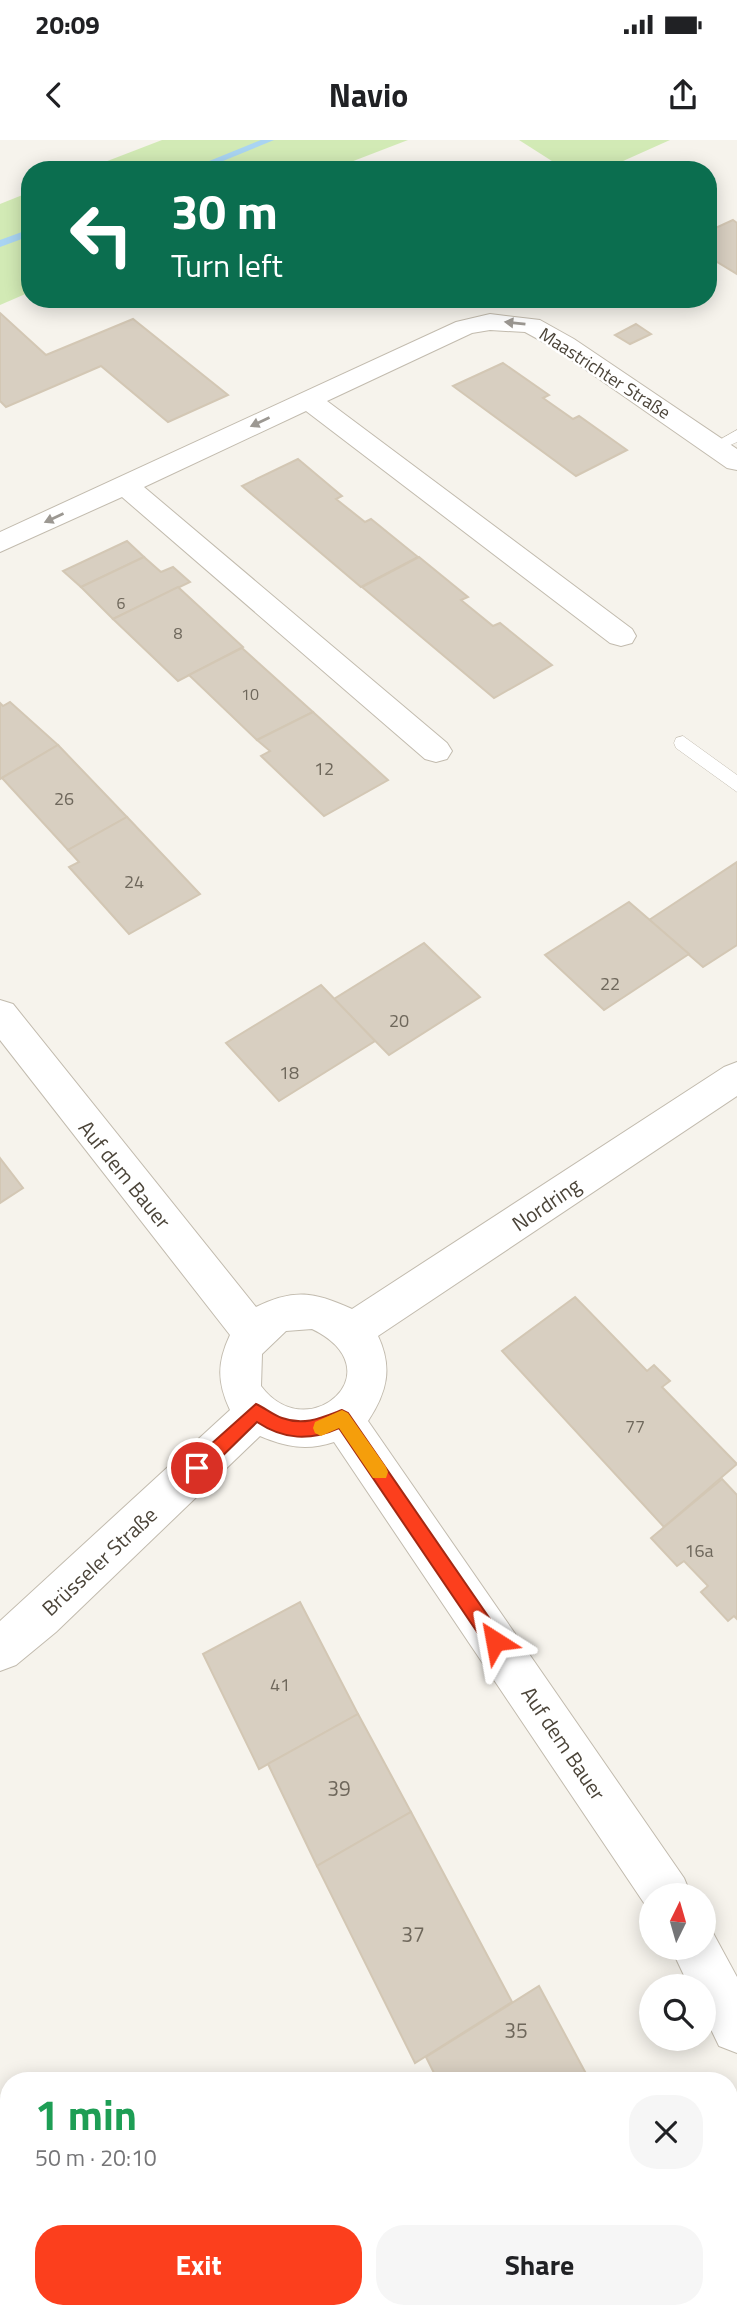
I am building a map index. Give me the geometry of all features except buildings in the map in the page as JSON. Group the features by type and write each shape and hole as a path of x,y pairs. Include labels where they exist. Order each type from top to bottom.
{"street":[{"name":"Maastrichter Straße","path":"0,542 465,327 513,321 531,325 730,448"},
{"path":"308,400 621,636"},
{"path":"125,485 436,751"},
{"name":"Auf dem Bauer","path":"0,1014 253,1333"},
{"name":"Nordring","path":"354,1330 737,1077"},
{"path":"292,1312 326,1314 354,1330 367,1351 370,1376 361,1399 342,1418 321,1428 298,1430 275,1424 256,1412 243,1395 238,1373 242,1352 253,1333 271,1319 292,1312"},
{"name":"Brüsseler Straße","path":"0,1649 40,1617 256,1412"},
{"name":"Auf dem Bauer","path":"342,1418 659,1883"},
{"path":"701,1960 737,2028"}],"lane":[{"path":"683,743 737,785"}],"green space":[{"path":"162,140 408,140 353,161 107,161"},
{"path":"519,140 670,140 623,161 552,161"},
{"path":"21,196 21,296 0,305 0,204"}],"waterway":[{"path":"215,161 269,140"},
{"path":"0,244 21,236"}],"slow traffic":[{"path":"321,1428 342,1418 379,1472"}],"route":[{"path":"197,1468 256,1412 275,1424 298,1430 321,1428 342,1418 495,1641"}]}
